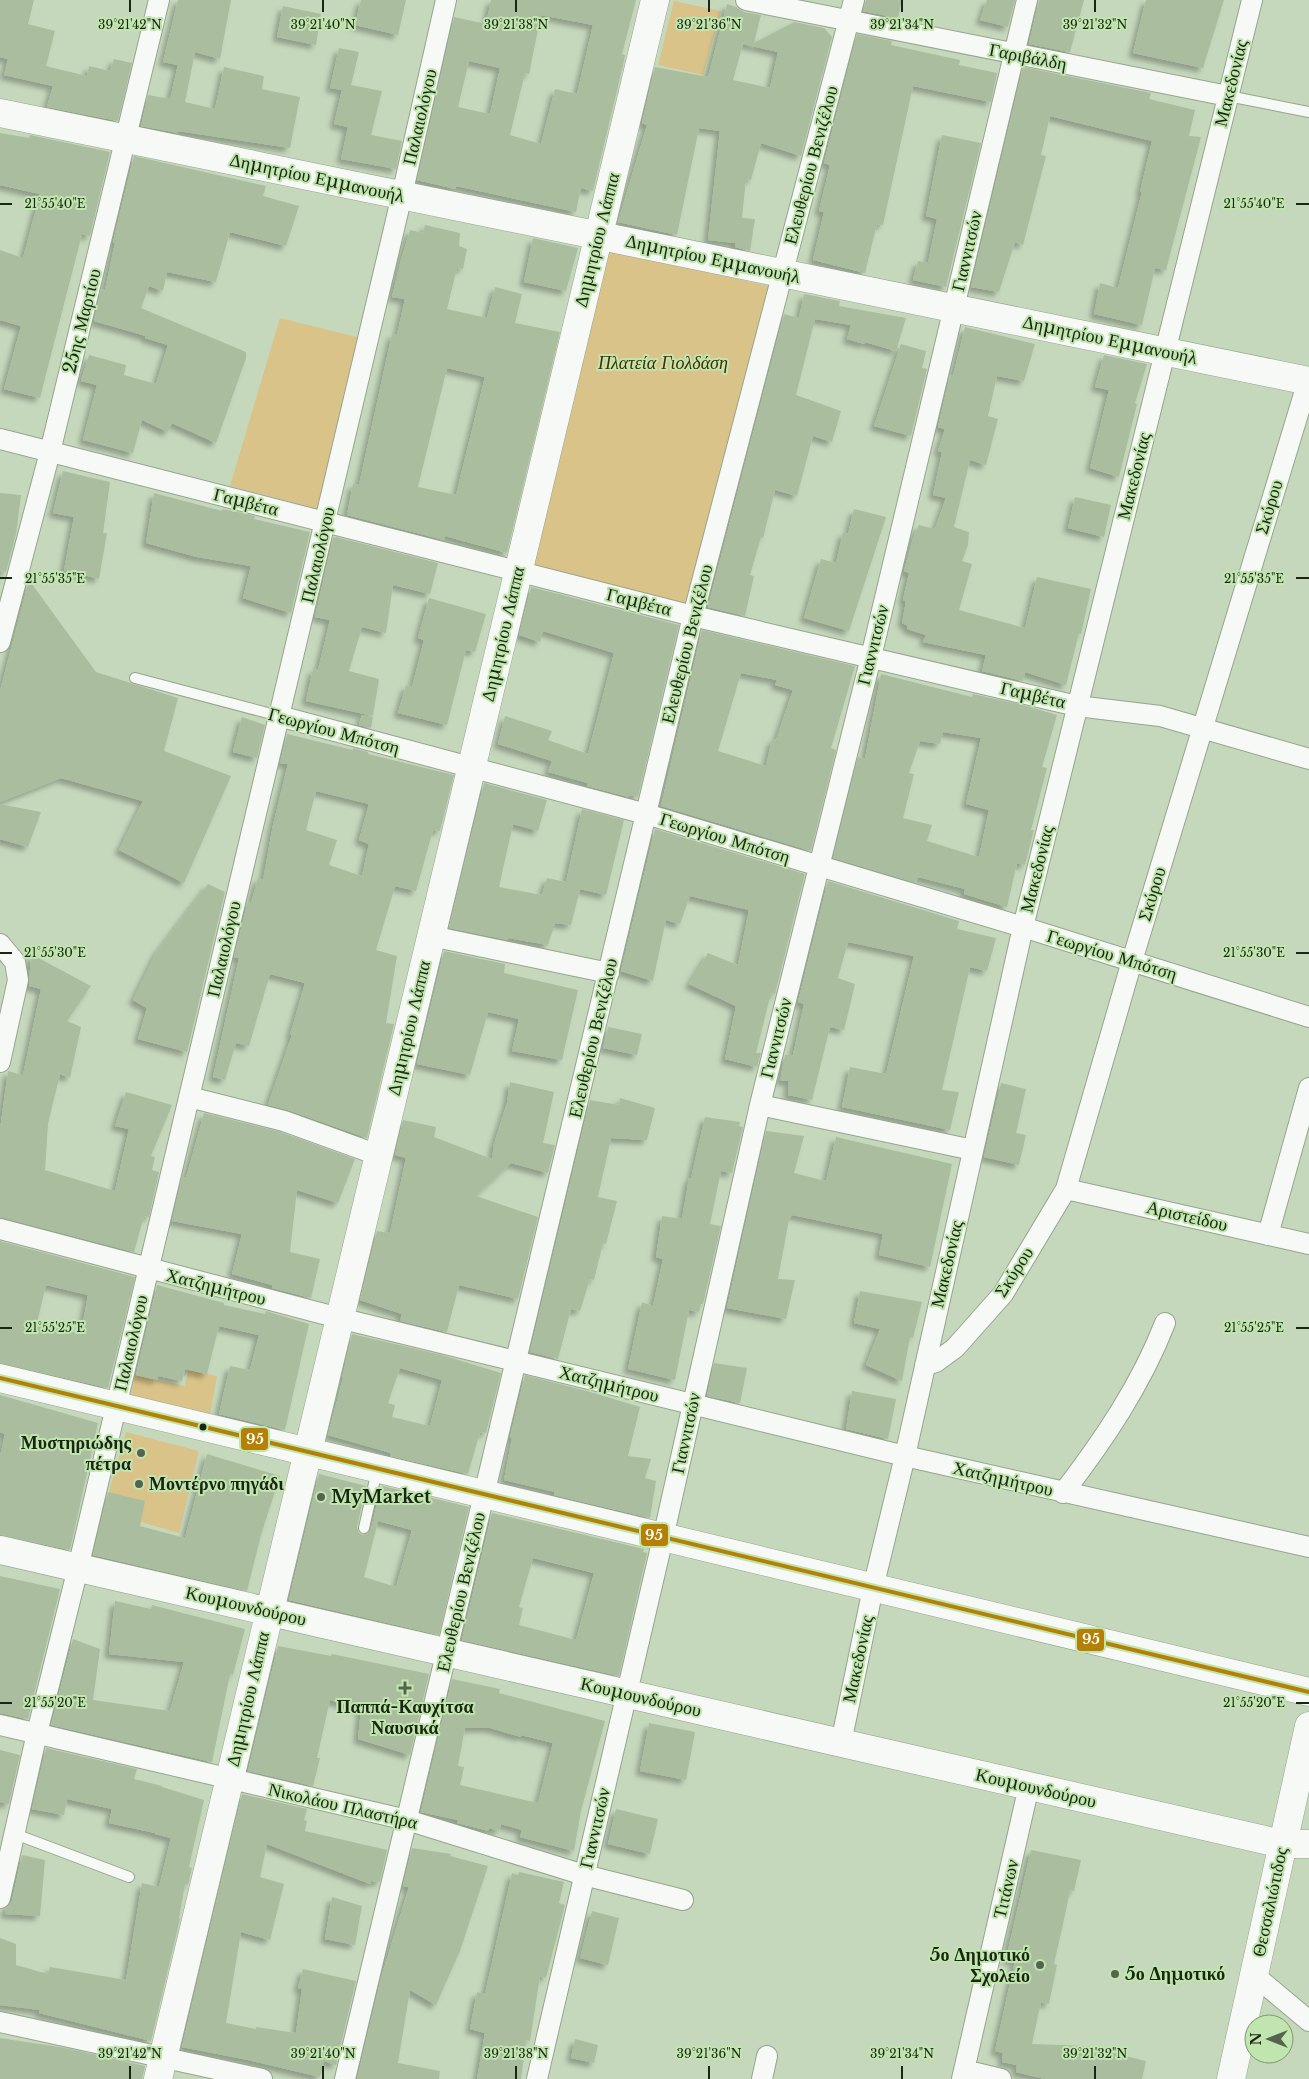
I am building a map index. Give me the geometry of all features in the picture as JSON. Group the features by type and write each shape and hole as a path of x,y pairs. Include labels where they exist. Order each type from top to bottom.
{"street":[{"name":"25ης Μαρτίου","path":"1,635 50,452 159,0"},
{"name":"Παλαιολόγου","path":"0,1898 7,1833 37,1733 78,1568 402,195 446,0"},
{"name":"Δημητρίου Λάππα","path":"160,2068 655,0"},
{"name":"Γαριβάλδη","path":"746,0 1228,96"},
{"name":"Ελευθερίου Βενιζέλου","path":"345,2079 693,616 854,0"},
{"name":"Γιαννιτσών","path":"537,2079 663,1538 760,1105 871,657 1027,0"},
{"name":"Μακεδονίας","path":"841,1743 873,1588 905,1456 1022,927 1252,0"},
{"name":"Δημητρίου Εμμανουήλ","path":"0,113 1308,381"},
{"name":"Σκύρου","path":"925,1365 936,1362 950,1353 1003,1294 1066,1189 1132,961 1308,381"},
{"name":"Γαμβέτα","path":"0,439 693,616 1077,706 1160,716 1309,759"},
{"name":"Γεωργίου Μπότση","path":"279,716 646,814 1022,927 1309,1017"},
{"path":"431,936 608,973"},
{"path":"0,944 15,962 18,980 0,1062"},
{"path":"1268,1235 1309,1088"},
{"path":"189,1098 284,1121 378,1155"},
{"path":"760,1105 973,1150"},
{"name":"Αριστείδου","path":"1066,1189 1309,1244"},
{"name":"Χατζημήτρου","path":"0,1229 149,1270 339,1318 905,1456 1309,1547"},
{"path":"1063,1493 1106,1434 1139,1380 1153,1354 1165,1323"},
{"path":"0,1378 1309,1692"},
{"name":"Κουμουνδούρου","path":"0,1550 1282,1844 1309,1844"},
{"name":"Νικολάου Πλαστήρα","path":"0,1725 407,1820 584,1875 683,1900"},
{"name":"Θεσσαλιώτιδος","path":"1231,2079 1309,1726"},
{"name":"Τιτάνων","path":"964,2075 1029,1786"},
{"path":"1254,1975 1309,2021"},
{"path":"0,2022 160,2068 262,2079"},
{"path":"762,2079 767,2056"},
{"path":"964,2075 1001,2079"}],"lane":[{"name":"Γαριβάλδη","path":"1228,96 1309,112"},
{"name":"Γεωργίου Μπότση","path":"135,678 279,716"},
{"path":"364,1528 378,1468"},
{"path":"7,1833 129,1877"}],"green space":[{"path":"674,1 721,11 703,75 658,65"},
{"name":"Πλατεία Γιολδάση","path":"601,248 773,287 690,610 522,568"},
{"path":"280,318 365,339 325,511 230,486"},
{"path":"188,1370 217,1376 210,1415 130,1398 135,1375 185,1386"},
{"path":"126,1432 199,1451 179,1533 141,1522 109,1492"}],"building":[{"path":"0,0 34,0 28,24 55,31 46,66 87,76 89,66 110,71 114,59 132,63 118,121 47,107 53,86 4,75 8,59 0,57"},
{"path":"178,0 231,0 220,59 195,52 185,102 215,109 224,67 264,76 262,89 300,97 290,148 178,131 178,133 141,126 148,95 170,99 178,65 163,62"},
{"path":"361,0 406,0 398,35 355,25"},
{"path":"491,0 636,0 622,54 625,55 624,61 593,191 581,188 576,212 456,186 455,189 417,180 454,17 486,24","holes":["541,15 593,25 577,94 555,89 541,144 510,135 525,73 529,74","469,61 500,68 490,114 458,107"]},
{"path":"866,0 902,0 898,18 863,11"},
{"path":"987,0 1015,0 1008,27 980,20"},
{"path":"1039,0 1084,0 1070,52 1029,44"},
{"path":"1146,0 1224,0 1203,68 1133,53"},
{"path":"727,4 744,12 761,15 754,43 794,22 824,28 832,37 801,156 761,143 751,180 746,179 742,218 755,219 750,251 735,247 735,243 708,240 720,131 699,128 677,235 618,222 647,125 642,123 655,67 708,77","holes":["743,44 778,52 770,88 733,80"]},
{"path":"283,6 321,14 316,45 277,37"},
{"path":"857,34 892,41 891,45 960,60 959,65 997,73 991,102 913,86 883,225 877,224 865,273 813,260 824,212 819,211 830,165 824,163"},
{"path":"339,48 359,52 351,85 382,91 371,135 402,141 396,169 341,159 348,127 334,124 342,90 330,88"},
{"path":"1023,67 1151,93 1149,99 1195,110 1189,136 1201,137 1166,270 1155,268 1142,325 1094,314 1100,283 1118,288 1142,192 1140,192 1152,141 1050,116 1041,155 1046,156 1023,245 1015,242 999,292 971,287"},
{"path":"0,133 29,138 30,135 110,152 90,236 82,234 40,398 4,389 21,326 0,320 0,250 23,258 40,194 0,185"},
{"path":"942,135 981,143 946,287 913,280 918,261 928,263 937,219 926,216"},
{"path":"134,156 266,186 263,196 299,206 286,246 230,232 216,282 167,272 163,291 149,286 141,308 246,352 246,358 216,443 172,423 168,432 142,420 133,453 83,440 97,385 81,381 89,355 126,365 124,375 156,384 168,345 145,338 146,336 94,321 101,289 105,290 115,243 113,242"},
{"path":"425,225 460,233 459,246 467,249 463,269 457,268 447,309 487,318 495,287 522,294 515,323 560,332 507,553 445,536 444,540 347,515 353,484 359,485 392,334 397,335 405,299 392,297 401,260 410,230 423,233","holes":["447,368 485,377 456,495 418,487"]},
{"path":"533,238 578,248 566,291 524,282"},
{"path":"804,294 840,301 839,306 906,318 896,351 847,339 851,325 815,319 796,395 841,411 832,442 813,436 797,496 775,490 763,538 761,537 750,575 754,576 745,616 708,607 784,314 799,318"},
{"path":"965,327 1035,344 1024,381 997,376 988,416 998,419 986,465 970,460 954,527 969,532 968,545 962,561 972,564 959,610 1025,628 1037,577 1091,589 1081,634 1079,633 1066,685 1025,672 1023,681 982,671 986,655 923,642 926,635 907,629 908,626 902,623 906,601 903,600 909,573 904,571 913,538 919,525 935,529 946,498 933,495 942,452 938,451 945,429 938,427 950,375 953,376"},
{"path":"901,344 926,351 922,368 927,369 911,436 874,426"},
{"path":"1104,355 1147,364 1135,403 1137,404 1119,477 1090,468 1109,390 1095,387"},
{"path":"63,471 110,482 103,533 107,533 99,579 64,570 74,517 53,513"},
{"path":"0,493 21,495 16,534 6,572 0,571"},
{"path":"154,493 222,511 222,509 255,516 254,519 310,532 291,613 243,598 251,566 197,557 146,543"},
{"path":"1075,497 1111,505 1104,537 1068,528"},
{"path":"854,509 886,517 849,631 804,618 821,559 836,563 843,532 848,534"},
{"path":"336,537 438,563 430,594 393,585 386,633 362,627 349,671 379,679 373,716 306,701 313,669 318,670 330,620 315,617 333,538"},
{"path":"29,580 96,672 178,698 164,751 231,776 184,883 119,850 143,801 61,778 0,802 0,691"},
{"path":"531,587 679,625 638,797 630,795 629,797 587,786 588,783 548,772 552,761 498,744 505,716 552,731 548,740 588,754 614,653 543,631 540,642 519,635"},
{"path":"429,598 486,614 475,652 466,650 447,725 398,713 406,685 412,687 424,640 418,638"},
{"path":"702,630 855,666 831,748 836,750 811,851 661,806","holes":["741,673 777,680 775,685 793,690 776,740 772,739 766,766 718,751"]},
{"path":"881,674 972,697 973,694 1023,705 1057,715 1042,767 1047,768 1031,830 1034,830 1025,865 1017,863 1007,907 964,894 965,889 918,877 916,883 833,858 858,757 865,759","holes":["943,732 981,738 966,804 989,810 979,857 927,841 932,825 903,818 914,774 909,773 920,741 940,744"]},
{"path":"362,715 373,717 371,728 359,725"},
{"path":"242,717 265,725 257,758 233,752"},
{"path":"287,734 353,750 353,748 368,752 368,754 454,775 440,831 433,830 416,891 395,886 376,950 397,956 386,1023 394,1024 367,1138 288,1110 268,1105 292,1035 290,1035 305,983 270,974 249,1046 236,1043 225,1080 213,1077 239,958 234,957 248,901 251,903 258,878 263,880 273,825 288,764 280,763","holes":["316,791 369,804 359,840 369,844 362,876 329,865 337,840 306,830"]},
{"path":"484,783 547,800 538,831 513,824 499,887 542,895 547,878 566,882 582,809 624,820 606,895 580,889 571,925 555,923 548,945 508,938 508,940 449,928"},
{"path":"0,804 41,812 28,847 0,839"},
{"path":"655,829 805,874 775,994 771,993 756,1053 761,1053 757,1067 725,1059 736,1006 689,984 708,953 738,965 749,910 690,896 680,924 666,920 653,981 621,971"},
{"path":"828,881 959,921 957,929 996,938 987,971 970,967 942,1090 959,1092 950,1130 842,1107 850,1067 886,1074 914,956 848,942 838,978 855,984 844,1030 830,1027 812,1100 788,1095 789,1081 780,1081 785,1055 793,1055 804,1004 798,1002"},
{"path":"208,884 225,892 187,1052 138,1039 147,1008 133,1000 156,953"},
{"path":"444,951 505,964 504,973 578,990 562,1060 512,1051 519,1019 488,1012 470,1075 417,1064"},
{"path":"31,954 91,986 67,1021 81,1027 70,1078 60,1074 48,1124 45,1170 115,1191 129,1129 115,1126 126,1092 172,1105 151,1156 155,1157 152,1170 159,1172 149,1217 144,1216 134,1252 0,1217 0,1130 8,1071 23,1075 41,989 29,986"},
{"path":"608,1027 642,1034 637,1055 603,1048"},
{"path":"510,1082 554,1092 543,1143 555,1145 548,1173 511,1163 476,1196 538,1217 518,1299 459,1285 447,1332 400,1321 402,1314 360,1300 377,1231 390,1233 406,1158 395,1155 403,1120 436,1127 434,1137 492,1159 494,1144 507,1103"},
{"path":"1001,1083 1026,1089 1016,1133 1026,1135 1019,1165 984,1157"},
{"path":"620,1098 655,1108 647,1140 611,1138 598,1197 617,1201 606,1244 603,1243 594,1280 590,1279 580,1311 571,1309 558,1359 530,1352 590,1100 619,1105"},
{"path":"204,1113 281,1132 355,1159 338,1203 297,1190 290,1252 320,1259 311,1298 272,1288 272,1285 232,1274 242,1234 172,1221 182,1177 186,1178"},
{"path":"705,1117 740,1122 739,1126 743,1127 732,1173 721,1171 710,1224 721,1226 703,1304 701,1304 699,1312 689,1310 675,1380 628,1369 642,1302 653,1306 663,1259 656,1257 662,1216 682,1219 689,1178 691,1178"},
{"path":"766,1131 804,1136 794,1173 826,1181 836,1137 952,1164 930,1267 879,1255 883,1234 792,1215 789,1219 778,1279 795,1280 786,1319 727,1308"},
{"path":"0,1241 135,1277 108,1388 0,1363","holes":["46,1285 88,1295 81,1334 37,1323"]},
{"path":"157,1285 224,1303 224,1305 265,1314 266,1311 309,1324 285,1430 219,1414 230,1366 250,1370 259,1335 219,1326 207,1374 185,1369 182,1381 158,1376 157,1380 136,1375"},
{"path":"860,1291 922,1302 913,1338 910,1337 902,1381 866,1365 880,1329 854,1323"},
{"path":"352,1334 442,1355 501,1373 486,1433 480,1432 468,1474 390,1456 391,1453 328,1435","holes":["400,1368 442,1380 430,1426 392,1417 395,1405 388,1403"]},
{"path":"714,1363 747,1368 740,1403 707,1396"},
{"path":"525,1375 640,1407 628,1456 651,1459 645,1478 656,1481 650,1518 554,1495 555,1492 504,1480 512,1438 510,1437"},
{"path":"852,1391 896,1399 888,1439 846,1429"},
{"path":"0,1395 98,1423 70,1550 0,1535 0,1457 5,1434 0,1432"},
{"path":"207,1454 280,1476 261,1535 247,1591 93,1555 108,1492 145,1501 140,1526 185,1538"},
{"path":"319,1474 366,1486 357,1527 359,1533 363,1535 371,1530 380,1490 383,1486 469,1507 439,1635 289,1600","holes":["378,1521 412,1530 396,1587 364,1577"]},
{"path":"492,1513 644,1549 643,1552 647,1553 619,1676 462,1640","holes":["533,1558 594,1573 576,1640 519,1625 523,1608 519,1607"]},
{"path":"0,1576 60,1589 28,1719 0,1713"},
{"path":"115,1601 151,1609 152,1605 245,1629 233,1675 230,1674 212,1762 51,1725 73,1639 100,1649 93,1700 170,1711 184,1662 109,1654"},
{"path":"278,1646 331,1656 332,1654 429,1674 410,1755 358,1739 361,1709 330,1700 317,1758 320,1758 313,1786 248,1771"},
{"path":"452,1679 500,1689 499,1693 605,1721 581,1811 574,1851 520,1837 522,1830 501,1824 499,1831 489,1828 489,1831 457,1823 458,1820 421,1812","holes":["465,1728 490,1728 521,1737 521,1735 553,1743 538,1803 460,1785 464,1767 458,1766"]},
{"path":"649,1723 695,1732 686,1780 640,1771"},
{"path":"46,1748 137,1769 134,1779 204,1800 189,1867 192,1868 188,1885 185,1884 180,1919 151,2041 39,2013 40,2010 0,2005 0,1938 16,1944 16,1965 48,1974 50,1967 126,1980 142,1883 159,1887 171,1838 109,1823 112,1809 67,1799 64,1815 32,1809"},
{"path":"0,1750 20,1755 9,1804 0,1802"},
{"path":"242,1794 307,1809 304,1820 307,1821 305,1831 387,1850 380,1882 371,1881 370,1884 267,1844 260,1877 284,1884 270,1940 241,1932 226,2023 256,2029 256,2027 296,2033 302,1989 298,1988 303,1969 356,1981 336,2065 324,2061 320,2077 182,2047"},
{"path":"616,1809 658,1819 650,1854 608,1844"},
{"path":"412,1848 451,1854 450,1856 488,1866 460,1951 436,2005 410,1990 398,2063 440,2071 439,2079 357,2079 381,1978 409,1887 403,1886"},
{"name":"5ο Δημοτικό Σχολείο","path":"1031,1850 1081,1860 1074,1891 1070,1890 1054,1964 1057,1965 1049,2004 1041,2002 1032,2044 1086,2046 1146,2061 1142,2079 1045,2079 1016,2072 1017,2065 1002,2062 1003,2053 995,2051 1015,1961 1006,1959"},
{"path":"22,1855 45,1860 40,1916 5,1914 6,1908 12,1901"},
{"path":"519,1872 564,1882 559,1903 565,1905 546,1978 540,1976 530,2041 526,2040 521,2079 477,2079 485,2033 470,2029 477,1992 485,1994 512,1873 518,1875"},
{"path":"332,1897 362,1906 355,1945 325,1939"},
{"path":"592,1911 619,1918 608,1965 580,1958"},
{"path":"0,2038 66,2048 145,2066 142,2079 0,2079"},
{"path":"575,2039 598,2045 594,2063 571,2058"}],"transit line":[{"name":"95","path":"0,1378 1309,1692"}],"place":[{"name":"Μυστηριώδης πέτρα","path":"141,1453"},
{"name":"Μοντέρνο πηγάδι","path":"139,1484"},
{"name":"MyMarket","path":"321,1497"},
{"name":"Παππά-Καυχίτσα Ναυσικά","path":"405,1688"},
{"name":"5ο Δημοτικό Σχολείο","path":"1040,1965"},
{"name":"5ο Δημοτικό","path":"1115,1974"}]}
